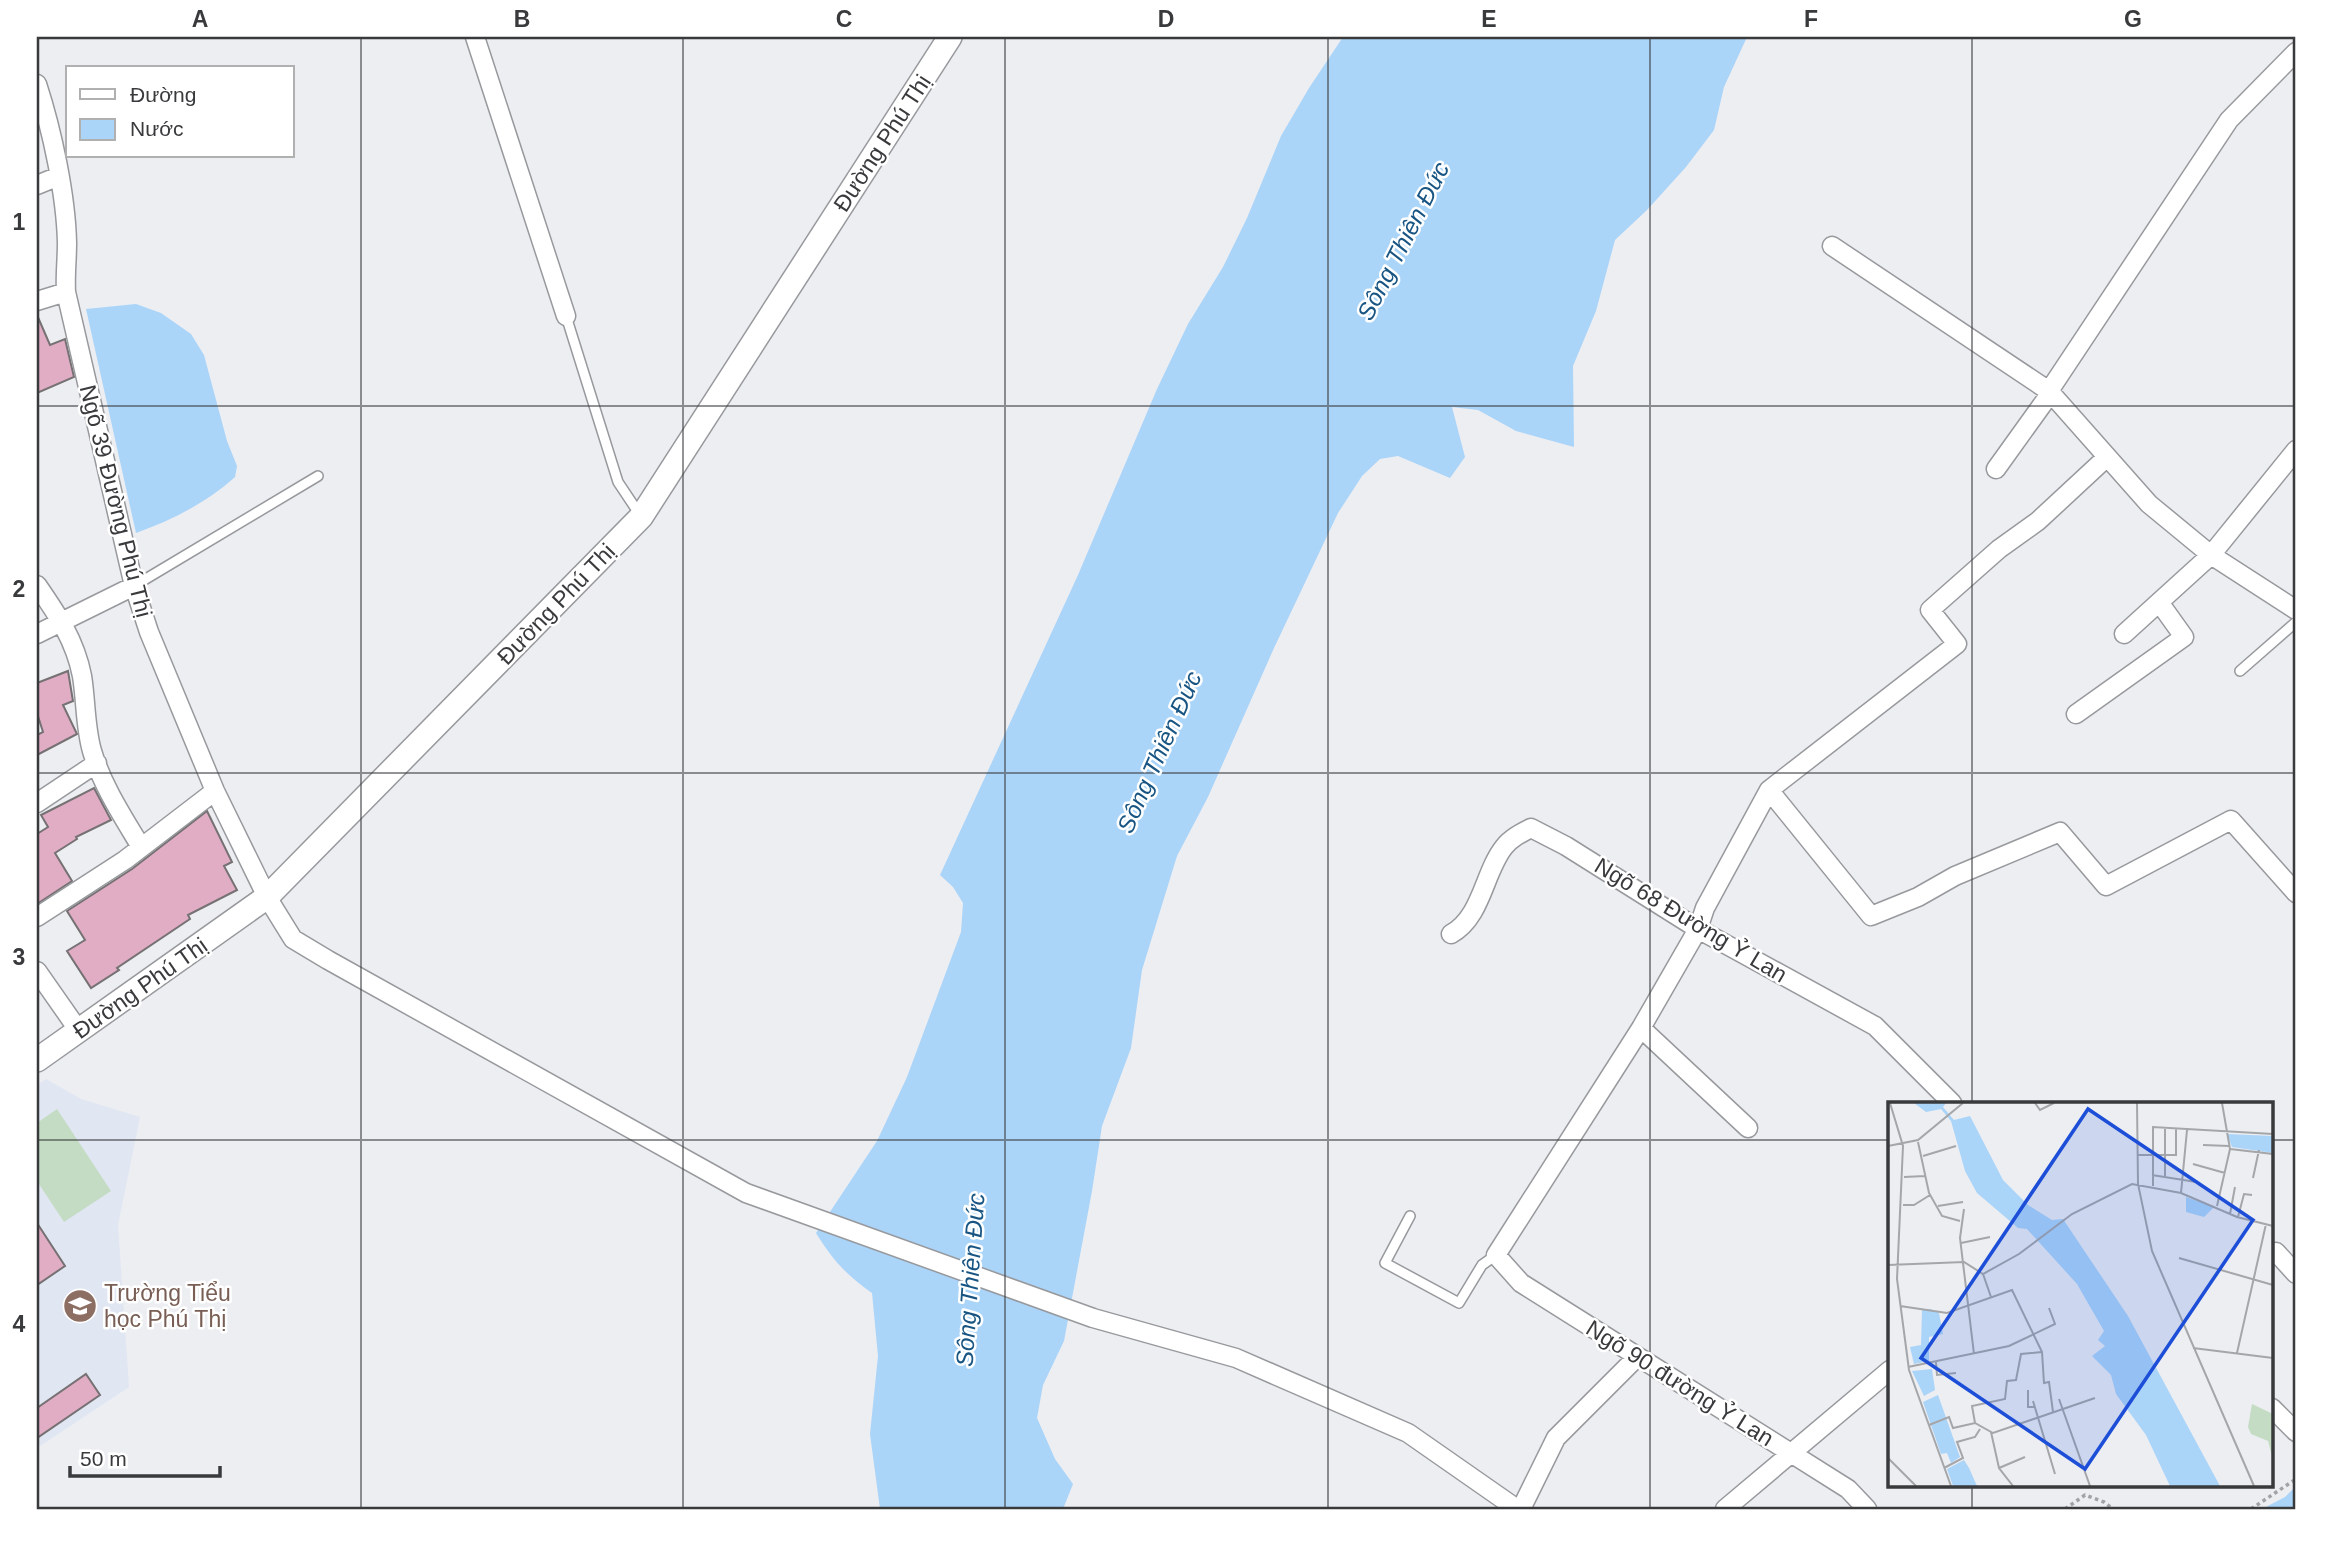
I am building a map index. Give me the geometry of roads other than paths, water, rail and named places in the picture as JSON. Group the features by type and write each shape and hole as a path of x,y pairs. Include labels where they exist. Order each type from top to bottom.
{"street":[{"path":"475,37 566,316"},
{"name":"Đường Phú Thị","path":"37,1060 267,898 641,517 950,37"},
{"path":"1996,470 2228,120 2296,52"},
{"name":"Ngõ 39 Đường Phú Thị","path":"37,84 41,110 59,176 67,242 66,292 134,586 149,632 215,791 267,898 293,939 746,1193 1093,1318 1236,1358 1408,1433 1519,1509"},
{"path":"37,185 59,176"},
{"path":"1832,246 2049,391 2149,504 2211,555 2296,610"},
{"path":"37,301 66,292"},
{"path":"2124,634 2211,555 2296,450"},
{"path":"1496,1255 1641,1028 1698,929 1705,908 1769,790 1957,644 1930,610 1999,549 2038,520 2107,457"},
{"path":"37,585 62,621 74,647 82,676 92,751 110,793 141,847"},
{"path":"37,634 134,586"},
{"path":"2076,714 2185,637 2159,602"},
{"path":"37,803 97,763"},
{"path":"1769,790 1871,916 2060,832 2106,886 2231,820 2296,893"},
{"path":"37,918 141,847 215,791"},
{"name":"Ngõ 68 Đường Ỷ Lan","path":"1451,934 1462,928 1503,848 1517,835 1531,828 1577,852 1698,929 1875,1026 1951,1102"},
{"path":"37,971 79,1031"},
{"path":"1641,1028 1748,1128"},
{"path":"2276,1252 2296,1274"},
{"name":"Ngõ 90 đường Ỷ Lan","path":"1496,1255 1521,1283 1848,1489 1867,1509"},
{"path":"1519,1509 1556,1438 1637,1357"},
{"path":"1725,1509 1888,1372"},
{"path":"2274,1410 2294,1427"}],"lane":[{"path":"566,316 618,482 641,517"},
{"path":"134,586 318,476"},
{"path":"2240,671 2296,622"},
{"path":"1410,1216 1385,1263 1459,1303 1482,1265 1496,1255"}],"water":[{"name":"Sông Thiên Đức","path":"1343,37 1747,37 1724,87 1714,130 1686,167 1615,240 1596,311 1573,366 1574,447 1516,431 1478,410 1452,407 1465,457 1450,478 1398,456 1380,459 1362,476 1338,513 1208,797 1177,856 1142,970 1131,1048 1102,1126 1064,1341 1043,1385 1037,1418 1055,1459 1073,1484 1063,1509 880,1509 870,1434 878,1356 872,1293 840,1266 816,1233 877,1141 907,1077 961,932 963,903 953,887 940,875 1078,575 1157,389 1188,324 1223,267 1247,218 1281,136"},
{"path":"136,304 161,313 191,334 204,355 227,441 237,466 235,477 200,503 136,533 86,309"},
{"path":"2296,1486 2296,1509 2262,1509 2285,1497"}],"place":[{"name":"Trường Tiểu học Phú Thị","path":"80,1306"}]}
